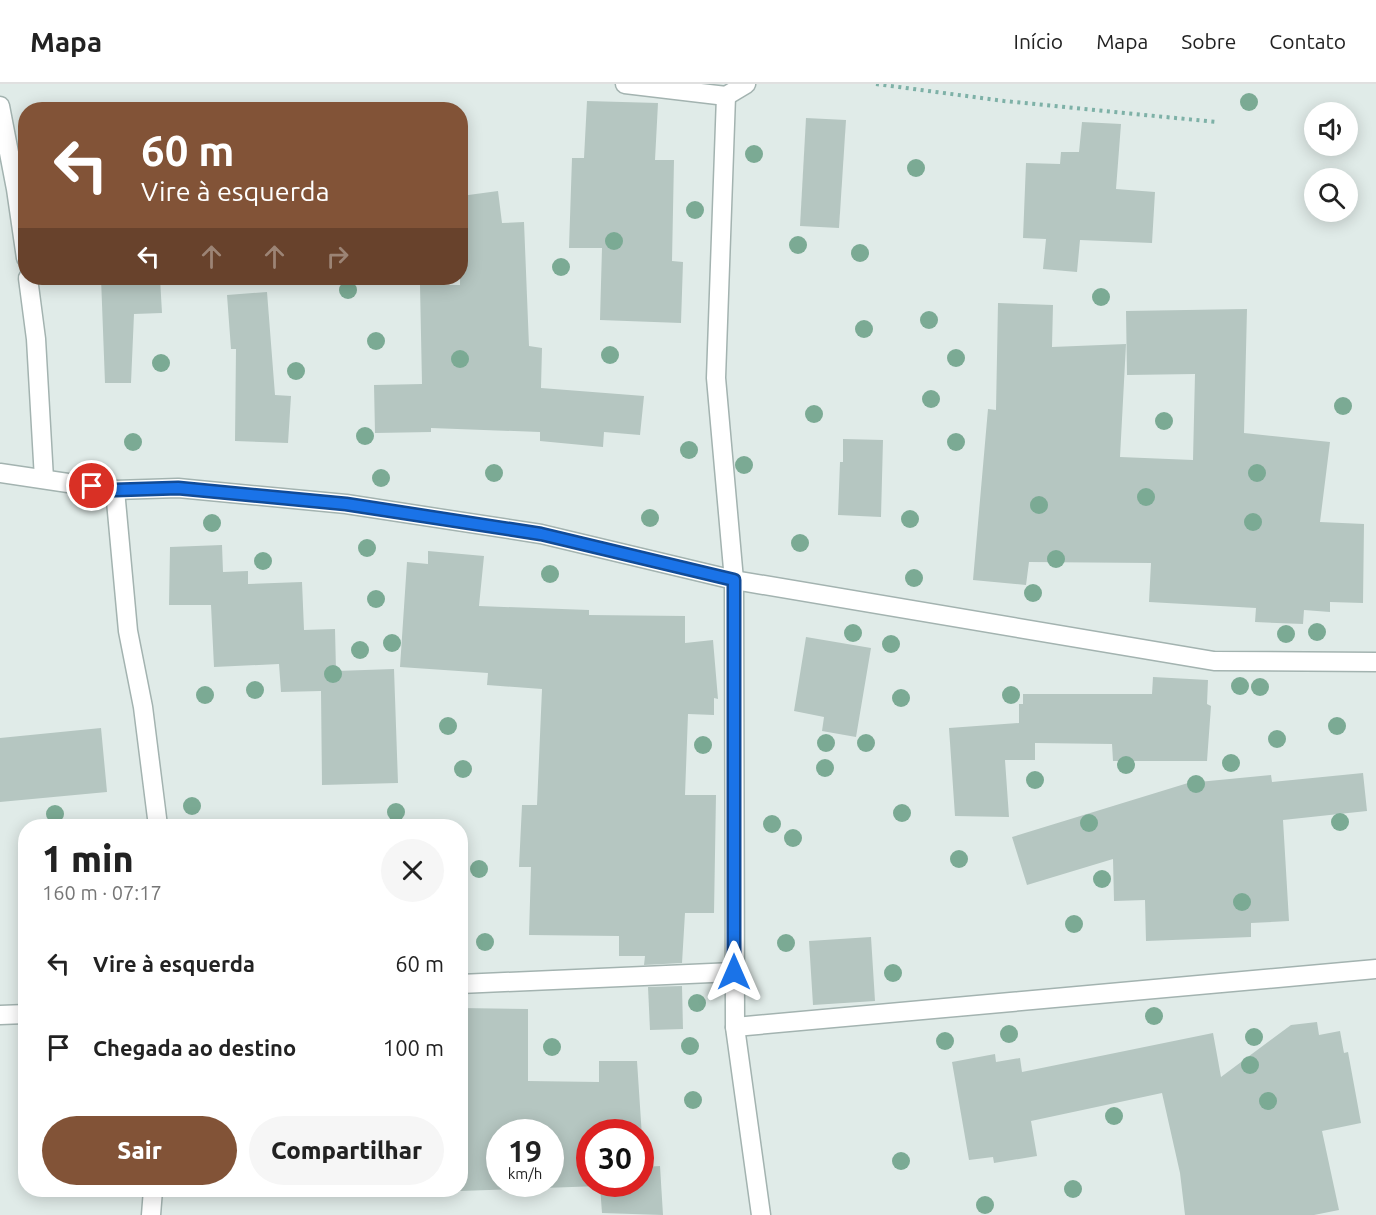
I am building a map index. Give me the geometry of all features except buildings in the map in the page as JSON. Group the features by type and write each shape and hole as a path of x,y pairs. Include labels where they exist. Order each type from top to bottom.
{"street":[{"path":"625,84 726,96 746,84"},
{"path":"710,84 726,96"},
{"path":"726,96 716,378 734,580 735,1027 761,1215"},
{"path":"0,106 18,203"},
{"path":"29,285 36,339 44,479"},
{"path":"0,473 115,490 178,488 346,504 541,534 734,580 1214,661 1376,662"},
{"path":"115,490 128,630 143,707 157,819"},
{"path":"735,1027 1376,969"},
{"path":"468,984 734,972"},
{"path":"0,1015 18,1014"},
{"path":"151,1215 152,1197"}],"path":[{"path":"876,84 1004,101 1216,122"}],"route":[{"path":"92,486 115,490 178,488 346,504 541,534 734,580 734,972"}]}
